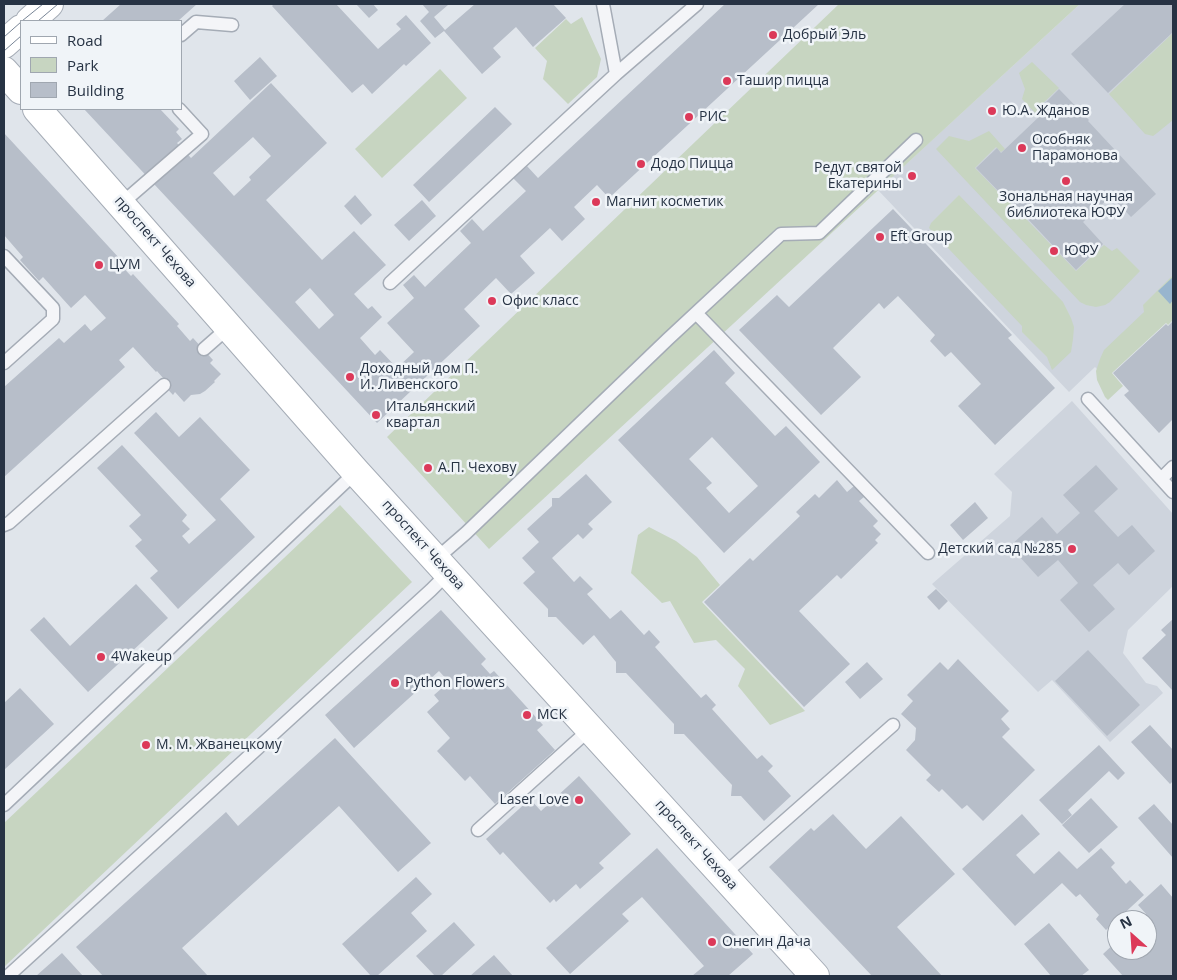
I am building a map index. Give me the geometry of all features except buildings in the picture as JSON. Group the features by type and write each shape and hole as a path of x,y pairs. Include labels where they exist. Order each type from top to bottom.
{"street":[{"path":"31,20 50,4"},
{"path":"4,44 20,30"},
{"path":"4,71 20,89"},
{"name":"проспект Чехова","path":"38,110 356,472 815,976"}],"lane":[{"path":"603,4 616,74"},
{"path":"390,283 616,74 698,4"},
{"path":"182,34 196,22 232,25"},
{"path":"121,204 202,134 180,110"},
{"path":"8,976 442,566 466,534 668,339 781,234 819,232 916,140"},
{"path":"4,256 53,308 53,319 4,363"},
{"path":"696,313 928,552"},
{"path":"204,349 229,327"},
{"path":"4,524 8,523 164,385"},
{"path":"1088,399 1173,492"},
{"path":"1161,479 1173,467"},
{"path":"4,806 356,472"},
{"path":"723,875 893,725"},
{"path":"478,830 590,728"}],"shaded area":[{"name":"ЮФУ","path":"1080,4 1173,4 1173,311 1104,376 1095,367 1069,392 878,190"},
{"name":"Детский сад №285","path":"1072,401 1173,514 1173,586 1128,630 1123,653 1146,683 1157,686 1163,693 1110,742 1052,680 1038,692 932,584 1010,516 1012,492 994,474"}],"green space":[{"path":"839,4 1080,4 489,549 387,437"},
{"path":"582,17 601,59 597,77 568,104 543,79 547,61 535,48 566,19 571,24"},
{"path":"1173,33 1173,120 1153,136 1145,134 1109,94"},
{"path":"1032,62 1059,88 1038,108 1042,114 1039,117 1022,99 1025,89 1019,73"},
{"path":"440,69 467,98 382,178 355,149"},
{"path":"989,131 1005,149 1001,152 996,147 975,168 1076,271 1104,245 1112,251 1117,248 1140,271 1110,302 1096,307 1080,302 936,149 949,136 969,141"},
{"path":"959,195 1063,302 1074,327 1071,352 1052,370 1047,357 1022,332 1022,326 929,228 931,223"},
{"path":"1173,275 1173,320 1168,325 1166,323 1112,373 1123,386 1108,400 1097,380 1096,371 1104,350 1144,312 1143,305"},
{"path":"340,505 412,582 4,967 4,823"},
{"path":"649,527 676,541 697,557 720,585 702,602 805,711 770,725 738,686 745,669 716,640 694,643 670,601 662,603 631,573 638,535"}],"water":[{"path":"1173,277 1173,300 1170,304 1158,291"}],"tram line":[{"path":"23,20 43,4"},
{"path":"39,20 58,4"},
{"path":"4,37 20,23"},
{"path":"4,51 20,37"}],"place":[{"name":"Добрый Эль","path":"773,35"},
{"name":"Ташир пицца","path":"727,81"},
{"name":"Ю.А. Жданов","path":"992,111"},
{"name":"РИС","path":"689,117"},
{"name":"Особняк Парамонова","path":"1022,148"},
{"name":"Додо Пицца","path":"641,164"},
{"name":"Редут святой Екатерины","path":"912,176"},
{"name":"Зональная научная библиотека ЮФУ","path":"1066,181"},
{"name":"Магнит косметик","path":"596,202"},
{"name":"Eft Group","path":"880,237"},
{"name":"ЮФУ","path":"1054,251"},
{"name":"ЦУМ","path":"99,265"},
{"name":"Офис класс","path":"492,301"},
{"name":"Доходный дом П. И. Ливенского","path":"350,377"},
{"name":"Итальянский квартал","path":"376,415"},
{"name":"А.П. Чехову","path":"428,468"},
{"name":"Детский сад №285","path":"1072,549"},
{"name":"4Wakeup","path":"101,657"},
{"name":"Python Flowers","path":"395,683"},
{"name":"МСК","path":"527,715"},
{"name":"М. М. Жванецкому","path":"146,745"},
{"name":"Laser Love","path":"579,800"},
{"name":"Онегин Дача","path":"712,942"}]}
